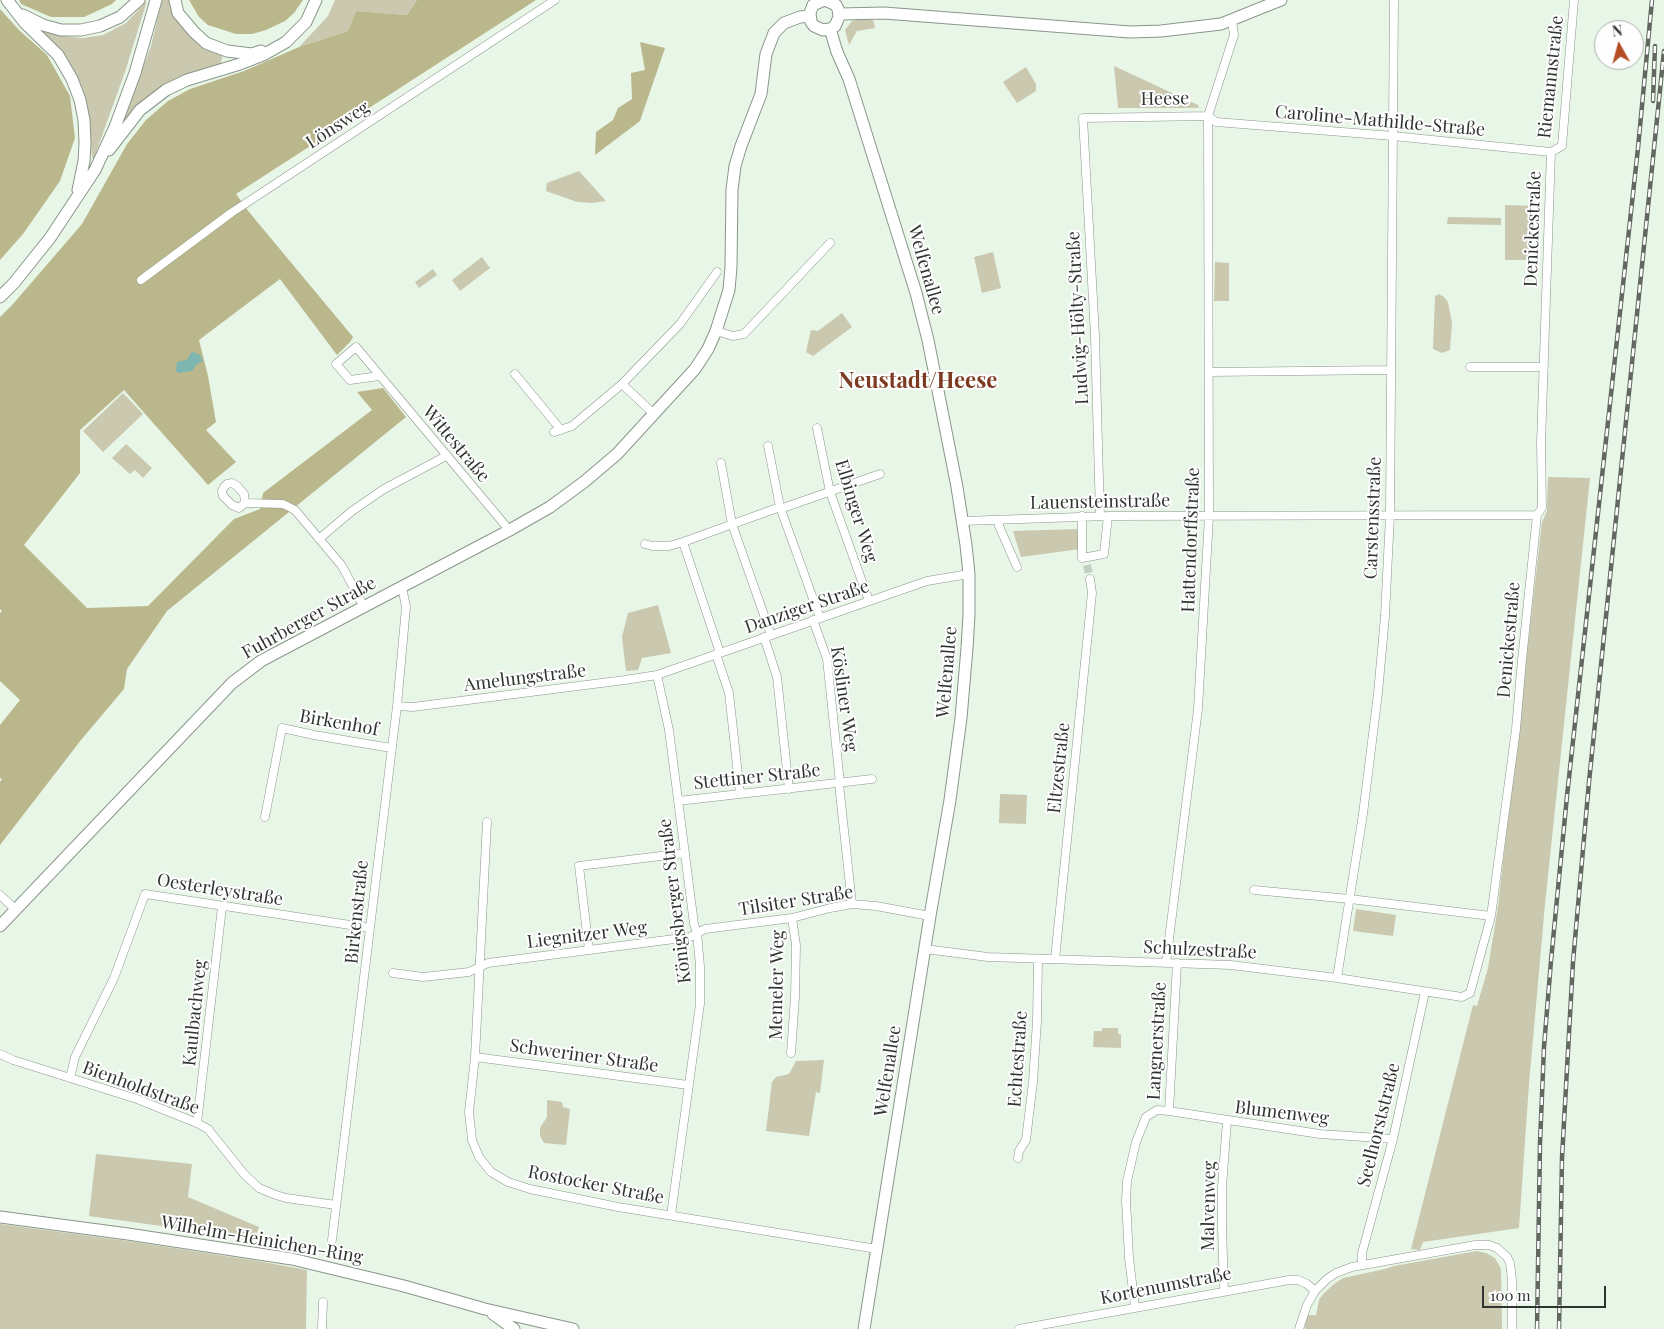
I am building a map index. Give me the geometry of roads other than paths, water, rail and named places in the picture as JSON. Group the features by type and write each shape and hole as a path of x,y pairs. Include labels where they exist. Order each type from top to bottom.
{"main road":[{"path":"9,3 26,18 43,26 61,30 81,30 100,26 120,17 139,0"},
{"path":"95,170 135,73 156,0"},
{"path":"175,0 178,13 194,32 206,43 217,48 252,54 286,42"},
{"path":"0,297 14,283 50,238 95,170 140,110 166,90 187,80 240,64 263,55 286,42 306,22 316,0"},
{"path":"823,0 836,5 840,14 838,22 830,29 823,30 811,22 811,8 823,0"},
{"path":"840,14 884,13 1130,32 1161,31 1221,24 1281,0"},
{"path":"9,3 25,23 58,55 72,79 80,100 86,143 75,201"},
{"name":"Fuhrberger Straße","path":"0,926 232,683 261,661 550,507 617,454 695,369 708,349 716,331 729,290 732,190 735,166 748,124 761,94 766,54 774,33 784,23 800,17 810,16"},
{"name":"Welfenallee","path":"830,29 837,52 849,79 916,293 933,368 963,521 968,574 969,615 961,718 950,800 864,1329"},
{"name":"Wilhelm-Heinichen-Ring","path":"0,1217 292,1259 404,1286 485,1309 539,1327 553,1325 573,1329"},
{"path":"485,1309 514,1329"}],"street":[{"name":"Lönsweg","path":"142,280 231,213 554,0"},
{"name":"Carstensstraße","path":"1337,978 1363,814 1378,693 1385,616 1390,515 1394,0"},
{"name":"Riemannstraße","path":"1550,152 1562,146 1574,0"},
{"name":"Heese","path":"1083,118 1208,116 1234,35 1232,20"},
{"name":"Caroline-Mathilde-Straße","path":"1208,116 1216,122 1393,136 1550,152"},
{"name":"Hattendorffstraße","path":"1166,963 1198,709 1209,516 1208,116"},
{"name":"Ludwig-Hölty-Straße","path":"1082,558 1104,554 1104,516 1083,118"},
{"name":"Denickestraße","path":"1470,993 1491,916 1516,729 1537,515 1542,508 1541,443 1550,152"},
{"path":"716,331 733,336 744,334 830,243"},
{"path":"515,374 557,431 572,426 622,384 680,324 717,272"},
{"name":"Wittestraße","path":"379,376 350,380 336,364 356,347 505,525 508,531"},
{"path":"1470,368 1544,367"},
{"path":"1209,372 1392,370"},
{"path":"622,384 654,414"},
{"name":"Elbinger Weg","path":"817,428 830,492 869,601"},
{"name":"Kösliner Weg","path":"768,446 780,508 817,619 827,659 840,784"},
{"path":"319,539 352,511 384,489 446,456"},
{"path":"721,463 732,524 768,636 777,677 789,789"},
{"path":"645,544 669,546 683,542 880,474"},
{"path":"246,503 283,504 295,510 342,566 364,607"},
{"name":"Lauensteinstraße","path":"963,521 1082,516 1537,515"},
{"path":"1082,516 1082,558 1087,565"},
{"path":"999,520 999,526 1017,567"},
{"path":"683,542 729,693 740,793"},
{"name":"Danziger Straße","path":"657,675 927,581 968,574"},
{"name":"Eltzestraße","path":"1055,959 1092,593 1090,579"},
{"name":"Birkenstraße","path":"332,1240 396,706 406,607 402,587"},
{"name":"Amelungstraße","path":"396,706 413,707 657,675"},
{"name":"Königsberger Straße","path":"657,675 669,730 700,966 700,1004 671,1214"},
{"name":"Birkenhof","path":"265,817 282,728 390,748"},
{"name":"Stettiner Straße","path":"678,801 872,779"},
{"name":"Stettiner Straße","path":"840,784 852,904"},
{"name":"Rostocker Straße","path":"487,822 475,1057 469,1112 472,1140 479,1157 491,1172 508,1182 530,1189 618,1207 671,1214 877,1249"},
{"path":"588,950 579,866 685,853"},
{"path":"1254,890 1350,899 1491,916"},
{"name":"Oesterleystraße","path":"70,1078 76,1057 114,978 145,894 370,928"},
{"path":"0,895 16,910"},
{"name":"Tilsiter Straße","path":"697,934 705,929 792,918 852,904 876,906 930,916"},
{"name":"Kaulbachweg","path":"197,1123 222,906"},
{"name":"Memeler Weg","path":"791,1053 796,945 792,918"},
{"name":"Liegnitzer Weg","path":"480,967 488,963 690,937 697,934"},
{"name":"Schulzestraße","path":"925,949 988,957 1231,965 1337,978 1462,997 1470,993"},
{"name":"Echtestraße","path":"1018,1158 1019,1151 1026,1140 1033,1082 1037,1021 1038,959"},
{"name":"Langnerstraße","path":"1135,1307 1129,1258 1126,1201 1131,1161 1146,1117 1158,1110 1168,1112 1177,963"},
{"path":"393,973 423,977 468,972 480,967"},
{"name":"Seelhorststraße","path":"1362,1265 1362,1253 1393,1139 1426,992"},
{"name":"Bienholdstraße","path":"0,1054 13,1060 137,1099 197,1123 208,1129 244,1174 259,1188 286,1198 336,1205"},
{"name":"Schweriner Straße","path":"475,1057 688,1085"},
{"name":"Blumenweg","path":"1168,1112 1320,1134 1393,1139"},
{"name":"Malvenweg","path":"1224,1291 1222,1187 1227,1121"},
{"path":"1299,1329 1306,1305 1315,1291 1336,1273 1362,1265 1475,1245 1489,1245 1497,1248 1507,1257 1510,1263 1512,1329"},
{"name":"Kortenumstraße","path":"1019,1329 1282,1281 1298,1280 1307,1284 1315,1291"},
{"path":"322,1329 323,1302"}],"water":[{"path":"193,352 200,355 203,361 196,365 192,371 178,373 176,370 177,362 187,360"}],"tunnel":[{"path":"1087,565 1090,579"}],"railway":[{"path":"1537,1329 1540,1143 1544,1047 1551,961 1567,796 1638,148 1652,0"},
{"path":"1653,101 1655,46"},
{"path":"1559,1329 1562,1158 1573,962 1589,782 1664,51"}],"district":[{"name":"Neustadt/Heese","path":"918,381"}]}
